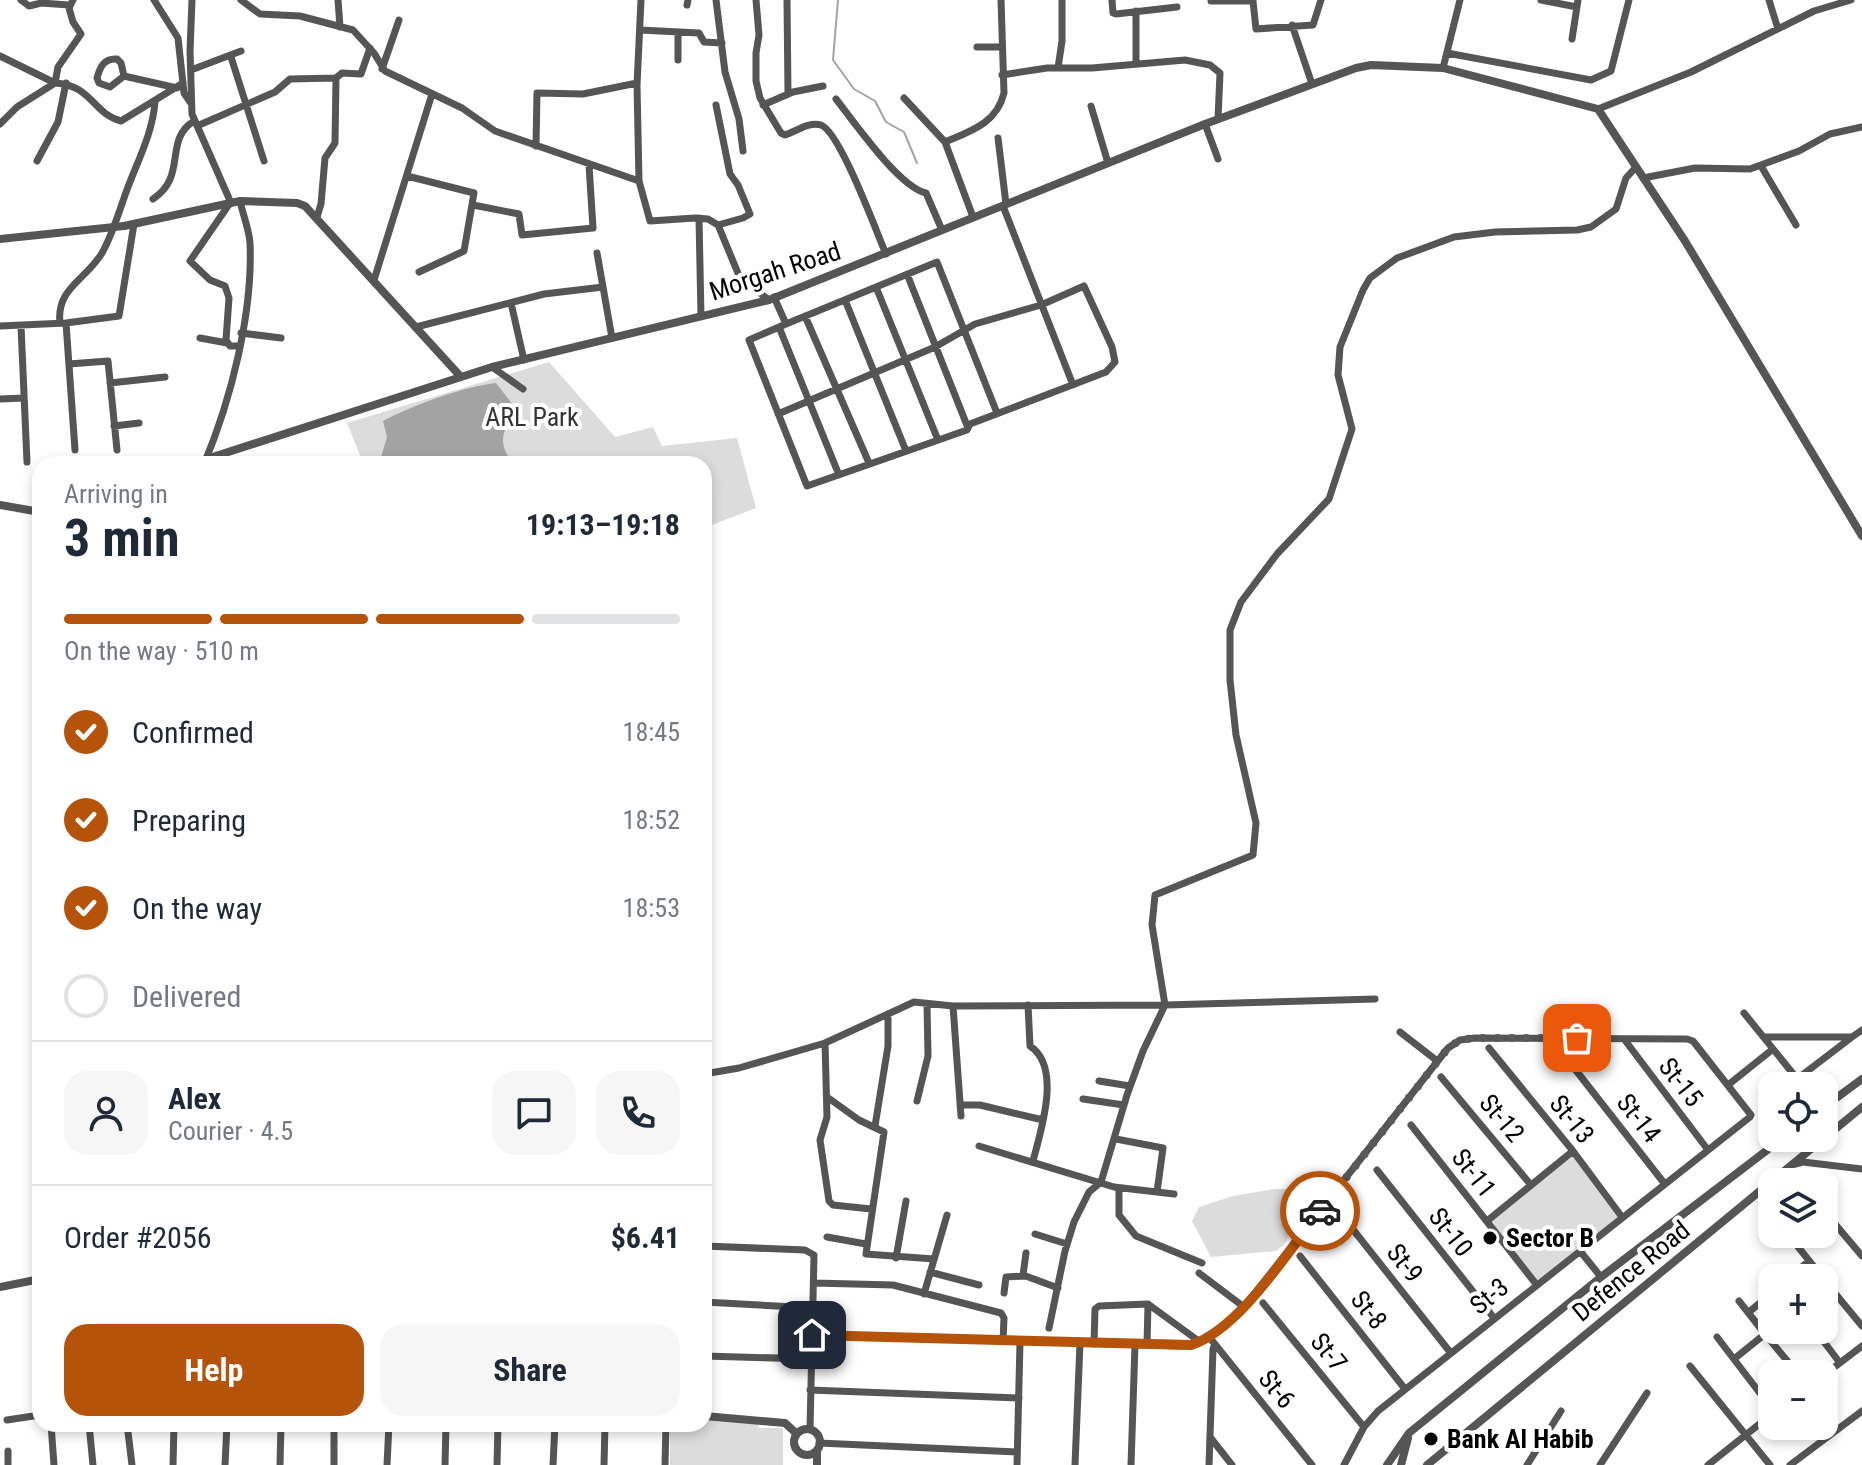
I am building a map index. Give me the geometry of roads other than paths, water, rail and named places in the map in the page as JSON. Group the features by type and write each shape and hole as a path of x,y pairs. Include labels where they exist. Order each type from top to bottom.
{"street":[{"path":"0,124 17,107 55,83 58,67 81,34 73,22 71,3 29,6 21,0"},
{"path":"154,0 178,38 180,86 191,104"},
{"path":"192,0 191,104 195,124 250,240 249,290 227,407 207,456"},
{"path":"241,0 260,14 300,16 353,30 370,48 382,69 462,108 495,131 639,181"},
{"path":"338,0 340,27"},
{"path":"641,0 637,83 639,181 650,221 699,218 718,225 750,214 730,174 716,105"},
{"path":"716,0 725,72 739,119 743,151"},
{"path":"756,0 759,35 756,81 763,105 781,133 788,135 817,124 830,132 843,154 886,254"},
{"path":"787,0 788,94"},
{"path":"945,142 988,122 1002,101 1001,0"},
{"path":"1058,68 1062,41 1062,0"},
{"path":"1112,0 1113,13 1116,14 1177,7"},
{"path":"1211,1 1253,1 1256,29 1315,23 1321,0"},
{"path":"1443,68 1460,0"},
{"path":"1541,0 1578,3 1572,39"},
{"path":"1447,53 1591,80 1611,71 1629,0"},
{"path":"1769,0 1778,29"},
{"path":"1851,0 1831,3 1691,72 1598,109 1685,241 1862,536"},
{"path":"1136,11 1136,64"},
{"path":"382,69 399,20"},
{"path":"1292,25 1312,84"},
{"path":"640,30 699,33 704,42 722,43"},
{"path":"678,32 678,60"},
{"path":"977,47 1001,47"},
{"path":"153,199 167,190 172,179 180,134 195,124 275,92 290,79 361,74 370,48"},
{"path":"191,70 241,51"},
{"path":"0,56 55,83 66,83 86,93 117,121 127,119 180,86"},
{"path":"231,57 264,161"},
{"path":"1002,75 1058,68 1185,60 1210,65 1220,73 1218,119"},
{"name":"Morgah Road","path":"223,456 492,367 772,298 1205,124 1356,68 1371,65 1443,68 1598,109"},
{"path":"124,76 180,86"},
{"path":"317,217 325,158 335,143 336,78"},
{"path":"37,161 58,122 66,83"},
{"path":"536,146 537,93 583,94 637,83"},
{"path":"763,105 788,94 823,86"},
{"path":"374,280 432,94"},
{"path":"904,98 945,142 973,217"},
{"path":"836,99 857,128 909,186 926,193 942,230"},
{"path":"75,450 69,364 63,323 58,312 64,296 94,265 108,240 149,138 155,102"},
{"path":"1091,106 1108,163"},
{"path":"1205,124 1218,159"},
{"path":"1643,178 1695,168 1732,170 1761,166 1830,134 1862,127"},
{"path":"998,138 1005,205 1073,385"},
{"path":"473,205 519,214 522,235 593,228 589,165"},
{"path":"1761,166 1796,225"},
{"path":"1049,1328 1074,1222 1089,1192 1101,1182 1130,1086 1165,1005 1152,925 1155,895 1253,855 1256,823 1236,735 1230,680 1230,630 1241,602 1277,554 1329,499 1352,429 1338,375 1340,347 1363,290 1370,278 1397,258 1454,237 1591,227 1616,209 1626,178 1636,167"},
{"path":"407,176 474,193 464,251 419,272"},
{"path":"227,343 229,298 225,286 210,280 190,261 234,202"},
{"path":"0,239 124,226 234,202 297,203 317,217 461,377"},
{"path":"699,218 701,316"},
{"path":"0,326 119,316 134,224"},
{"path":"718,225 740,278 772,298 839,475"},
{"path":"597,253 612,338"},
{"path":"778,414 935,347 964,329 996,316 1041,305 1084,286 1112,347 1115,362 1106,372 997,413 938,440 807,486 778,414 749,340 937,262 964,329 997,413"},
{"path":"907,274 968,428"},
{"path":"416,327 544,294 603,287"},
{"path":"876,287 938,440"},
{"path":"845,300 906,451"},
{"path":"511,303 524,360"},
{"path":"805,316 869,463"},
{"path":"21,326 27,462"},
{"path":"241,333 281,338"},
{"path":"200,338 238,346"},
{"path":"69,364 108,361 117,450"},
{"path":"492,367 523,389"},
{"path":"110,383 165,377"},
{"path":"0,399 24,398"},
{"path":"114,426 139,423"},
{"path":"0,505 32,511"},
{"path":"712,1073 825,1043 914,1002 953,1006 1165,1005 1375,999"},
{"path":"917,1101 928,1056 927,1005"},
{"path":"1028,1005 1030,1046 1040,1053 1048,1082 1033,1161"},
{"path":"953,1006 961,1116"},
{"path":"1744,1013 1791,1072"},
{"path":"875,1126 888,1046 888,1015"},
{"path":"1812,1072 1862,1030"},
{"path":"1400,1032 1436,1060"},
{"path":"1764,1037 1852,1037"},
{"name":"St-14","path":"1554,1038 1560,1050 1664,1183"},
{"name":"St-15","path":"1624,1039 1708,1150"},
{"path":"812,1335 1182,1346 1212,1341 1244,1307 1436,1060 1460,1040 1687,1039 1693,1041 1728,1085 1773,1049"},
{"path":"825,1043 827,1117 820,1140 829,1201 833,1205 871,1209"},
{"name":"St-13","path":"1489,1048 1622,1217"},
{"name":"St-12","path":"1441,1077 1531,1185"},
{"path":"1838,1097 1862,1079"},
{"path":"1099,1081 1130,1086"},
{"name":"St-3","path":"1344,1465 1364,1427 1378,1411 1751,1115 1728,1085"},
{"path":"827,1097 884,1134 866,1244 868,1255 934,1259"},
{"path":"1083,1099 1124,1105"},
{"path":"960,1105 980,1105 1043,1120"},
{"name":"Defence Road","path":"1427,1465 1862,1107"},
{"name":"St-11","path":"1411,1125 1536,1284"},
{"path":"1116,1139 1163,1148 1157,1192"},
{"path":"979,1146 1119,1188 1174,1194"},
{"path":"1487,1221 1573,1151"},
{"path":"1387,1465 1409,1433 1601,1277 1765,1152"},
{"path":"1791,1165 1803,1162 1862,1169"},
{"name":"St-10","path":"1377,1170 1494,1318"},
{"path":"1119,1188 1119,1215 1136,1236 1202,1263"},
{"path":"896,1258 906,1201"},
{"name":"St-9","path":"1324,1206 1336,1208 1450,1352"},
{"path":"924,1294 947,1215"},
{"path":"1838,1228 1862,1256"},
{"path":"1035,1234 1067,1244"},
{"path":"827,1237 866,1244"},
{"path":"712,1246 805,1250 814,1257 810,1429"},
{"path":"1799,1248 1811,1264"},
{"path":"1580,1251 1601,1277"},
{"path":"1025,1276 1026,1253"},
{"name":"St-8","path":"1300,1256 1405,1389"},
{"path":"1805,1264 1809,1261"},
{"path":"930,1272 979,1285"},
{"path":"1199,1273 1244,1307"},
{"path":"1004,1293 1006,1277 1025,1276 1058,1288"},
{"path":"0,1287 32,1281"},
{"path":"814,1283 893,1285 967,1302 1001,1313 1004,1318 1003,1341"},
{"path":"1838,1297 1862,1326"},
{"path":"1739,1301 1758,1324"},
{"path":"712,1302 813,1308"},
{"name":"St-7","path":"1263,1303 1364,1427"},
{"path":"1147,1345 1148,1304"},
{"path":"1094,1344 1095,1309 1099,1306 1148,1304 1200,1342"},
{"path":"1749,1312 1758,1305"},
{"path":"1717,1337 1758,1392"},
{"path":"1734,1359 1758,1340"},
{"path":"1209,1465 1212,1341"},
{"name":"St-6","path":"1212,1341 1312,1465"},
{"path":"1017,1465 1019,1342"},
{"path":"1075,1465 1080,1343"},
{"path":"1773,1344 1786,1360"},
{"path":"1826,1344 1840,1363 1862,1346"},
{"path":"1131,1465 1135,1345"},
{"path":"712,1356 811,1359"},
{"path":"1690,1366 1770,1465"},
{"path":"810,1390 1019,1398"},
{"path":"1600,1465 1647,1393"},
{"path":"1527,1465 1561,1411"},
{"path":"1790,1465 1862,1411"},
{"path":"7,1420 32,1416"},
{"path":"712,1417 785,1423 797,1434"},
{"path":"1708,1465 1758,1424"},
{"path":"797,1434 810,1429"},
{"path":"810,1429 816,1433 817,1465"},
{"path":"52,1432 54,1465"},
{"path":"90,1432 93,1465"},
{"path":"128,1432 132,1465"},
{"path":"173,1465 174,1432"},
{"path":"225,1465 227,1432"},
{"path":"280,1465 281,1432"},
{"path":"334,1432 334,1465"},
{"path":"387,1465 389,1432"},
{"path":"445,1465 446,1432"},
{"path":"497,1465 498,1432"},
{"path":"553,1465 555,1432"},
{"path":"604,1465 605,1432"},
{"path":"665,1465 666,1432"},
{"path":"1393,1456 1404,1464 1409,1433"},
{"path":"797,1434 795,1443 800,1452 800,1465"},
{"path":"1210,1437 1232,1465"},
{"path":"800,1452 807,1454 818,1446 1017,1452"},
{"path":"8,1451 8,1465"}],"waterway":[{"path":"838,0 833,60 854,89 875,101 886,122 904,132 917,163"}],"place":[{"name":"Sector B","path":"1490,1238"},
{"name":"Bank Al Habib","path":"1431,1439"}],"park label":[{"name":"ARL Park","path":"532,417"}]}
